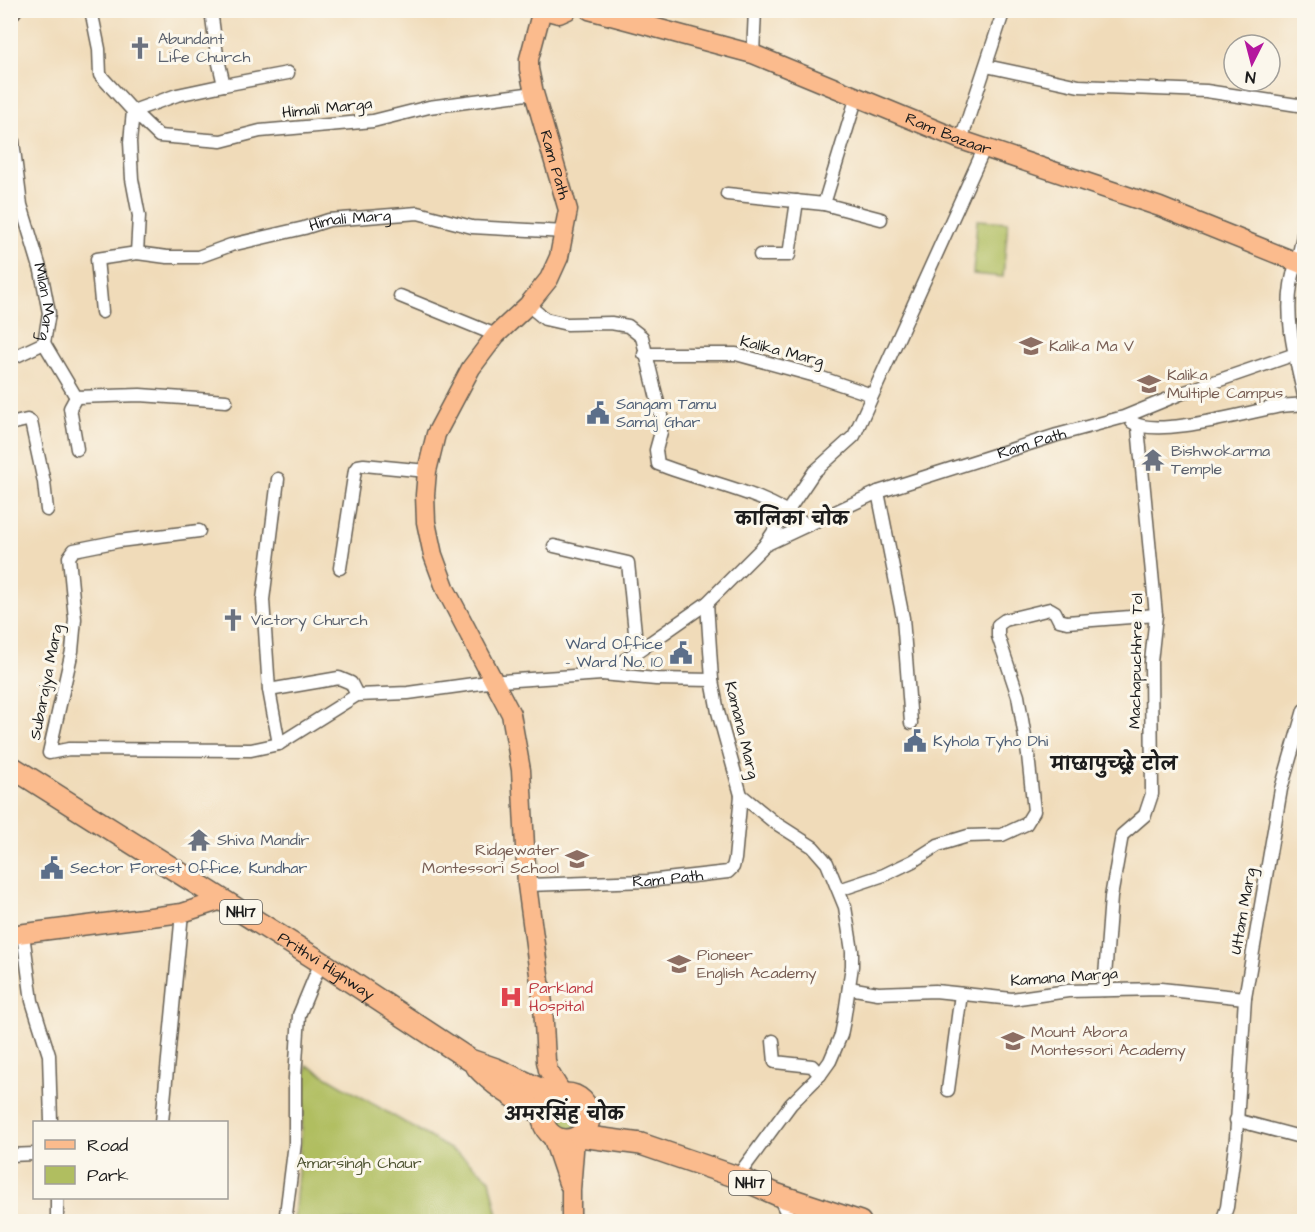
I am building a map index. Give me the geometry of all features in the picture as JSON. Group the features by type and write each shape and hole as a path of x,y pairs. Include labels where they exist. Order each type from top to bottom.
{"highway":[{"name":"Prithvi Highway","path":"10,766 321,962 470,1060 558,1095 568,1093 581,1098 590,1115"},
{"path":"470,1060 486,1077 542,1114"},
{"path":"552,1136 544,1126 542,1114 549,1100 558,1095"},
{"path":"578,1137 588,1126 590,1115 641,1144"},
{"name":"NH17","path":"552,1136 567,1140 578,1137 641,1144 737,1177 778,1195 860,1221"}],"main road":[{"path":"543,10 559,14 568,10"},
{"name":"Ram Path","path":"496,335 528,304 549,279 559,256 565,232 568,210 534,93 529,59 543,10"},
{"name":"Ram Bazaar","path":"589,10 753,54 962,141 1160,207 1300,263"},
{"path":"496,335 471,368 436,434 427,471 426,522 433,555 446,590 511,714 521,770 527,885 543,1004 548,1070 558,1095"},
{"path":"17,935 182,913 222,900"},
{"path":"552,1136 571,1190"},
{"path":"572,1221 571,1190 578,1137"}],"street":[{"name":"Himali Marga","path":"91,10 99,49 100,75 159,136 221,141 260,131 373,120 429,107 534,93"},
{"path":"211,10 217,56 224,85"},
{"path":"753,54 755,10"},
{"path":"962,141 1005,10"},
{"path":"986,66 1079,87 1206,91 1305,106"},
{"path":"137,253 139,216 132,179 130,142 133,111 177,94 288,73"},
{"path":"824,204 856,96"},
{"name":"Milan Marg","path":"10,118 21,205 41,272 49,313 44,343 10,359"},
{"path":"602,674 707,603 764,546 814,472 854,436 984,149"},
{"path":"728,194 824,204 880,219"},
{"path":"760,255 789,255 796,201"},
{"name":"Himali Marg","path":"102,312 97,260 137,253 167,257 198,257 231,245 329,220 418,213 472,227 565,232"},
{"path":"1305,226 1300,263 1290,288 1289,320 1299,353 1305,396"},
{"path":"400,296 496,335"},
{"path":"528,304 545,319 567,324 611,323 628,326 642,336 661,415 661,432 656,450 658,464 764,499 788,511 807,525"},
{"path":"44,343 76,397"},
{"name":"Ram Path","path":"764,546 878,492 1057,435 1124,417 1185,392 1299,353"},
{"name":"Kalika Marg","path":"645,354 736,354 816,376 873,395"},
{"path":"76,397 140,395 226,401"},
{"path":"76,397 70,408 77,449"},
{"path":"1124,417 1138,427 1212,422 1280,406 1305,404"},
{"path":"10,424 27,420 31,422 47,510"},
{"name":"Machapuchhre Tol","path":"1104,990 1111,897 1122,835 1145,815 1152,794 1151,662 1156,615 1138,427"},
{"path":"340,568 355,470 358,466 427,471"},
{"path":"278,479 263,600 269,690 279,744"},
{"path":"878,492 903,618 910,723"},
{"name":"Subarajya Marg","path":"199,531 119,541 75,550 69,557 75,619 72,651 49,753 69,748 251,750 279,744 357,695 408,693 495,681 602,674 656,679 712,680"},
{"path":"554,546 628,563 637,652"},
{"name":"Kamana Marg","path":"707,603 712,680 718,712 741,795 774,822 813,847 827,863 845,907 852,951 849,988 841,1035 830,1061 820,1075 791,1104 737,1177"},
{"path":"839,890 913,861 939,845 968,836 1002,835 1026,824 1034,811 1018,696 998,636 998,625 1005,620 1050,609 1055,612 1059,620 1067,622 1156,615"},
{"path":"269,690 339,678 351,683 357,695"},
{"name":"Uttam Marg","path":"1222,1221 1227,1207 1245,999 1281,789 1305,710"},
{"name":"Ram Path","path":"527,885 648,881 728,872 733,867 735,859 741,795"},
{"path":"162,1121 182,913"},
{"path":"17,935 32,1001 49,1055 51,1121"},
{"path":"285,1221 295,1143 295,1078 299,1015 321,962"},
{"name":"Kamana Marga","path":"849,988 878,993 936,991 1012,999 1068,991 1161,988 1245,999"},
{"path":"948,1090 961,994"},
{"path":"773,1041 775,1062 812,1066 820,1075"},
{"path":"1236,1120 1305,1138"},
{"path":"10,1155 33,1154"},
{"path":"778,1195 791,1221"},
{"path":"57,1199 57,1221"}],"green space":[{"path":"977,220 1008,222 1003,277 973,274"},
{"name":"Amarsingh Chaur","path":"307,1065 462,1156 490,1179 499,1221 294,1221"},
{"path":"566,1103 576,1107 580,1117 576,1127 566,1131 556,1127 552,1117 556,1107"}],"place":[{"name":"Abundant Life Church","path":"140,48"},
{"name":"Kalika Ma V","path":"1031,346"},
{"name":"Kalika Multiple Campus","path":"1149,384"},
{"name":"Sangam Tamu Samaj Ghar","path":"598,413"},
{"name":"Bishwokarma Temple","path":"1153,460"},
{"name":"Victory Church","path":"233,620"},
{"name":"Ward Office - Ward No. 10","path":"681,653"},
{"name":"Kyhola Tyho Dhi","path":"915,741"},
{"name":"Shiva Mandir","path":"199,840"},
{"name":"Ridgewater Montessori School","path":"577,859"},
{"name":"Sector Forest Office, Kundhar","path":"52,868"},
{"name":"Pioneer English Academy","path":"679,964"},
{"name":"Parkland Hospital","path":"511,997"},
{"name":"Mount Abora Montessori Academy","path":"1013,1041"}],"district":[{"name":"कालिका चोक","path":"792,519"},
{"name":"माछापुच्छ्रे टोल","path":"1114,764"},
{"name":"अमरसिंह चोक","path":"564,1114"}]}
